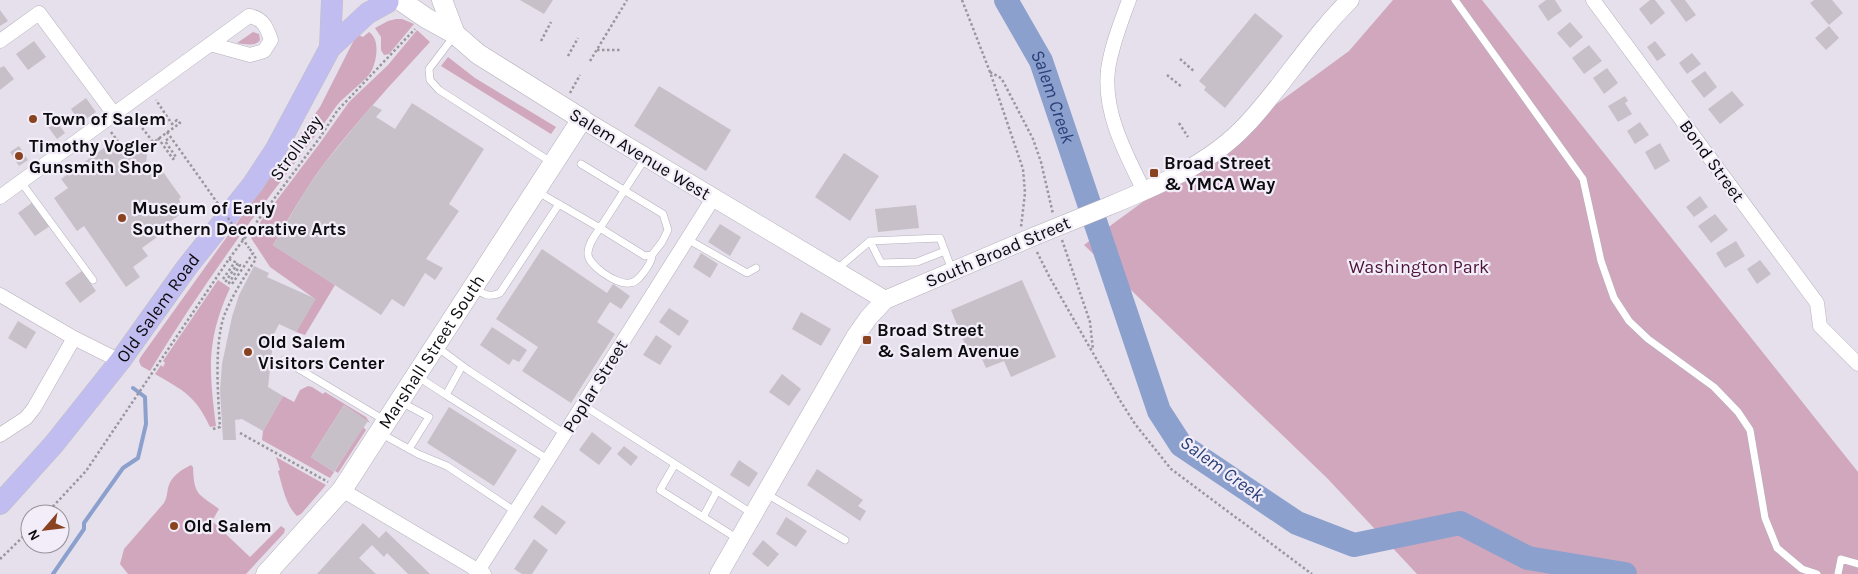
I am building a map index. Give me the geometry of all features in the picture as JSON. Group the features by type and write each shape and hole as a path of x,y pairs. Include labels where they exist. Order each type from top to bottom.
{"main road":[{"name":"Old Salem Road","path":"330,48 332,0"},
{"path":"442,0 455,34"},
{"name":"Old Salem Road","path":"0,504 54,444 120,361 187,267 258,177 276,149 330,48 368,13 389,1"},
{"name":"Salem Avenue West","path":"389,1 455,34 478,54 582,119"},
{"name":"Marshall Street South","path":"266,574 383,427 582,119"}],"street":[{"path":"1129,0 1110,58 1108,93 1119,136 1144,192"},
{"name":"South Broad Street","path":"719,574 855,338 869,317 885,300 1144,192 1213,153 1245,126 1350,0"},
{"name":"Bond Street","path":"1593,0 1817,303 1820,326 1858,364"},
{"path":"0,41 39,12 119,110"},
{"path":"0,197 210,44"},
{"name":"Salem Avenue West","path":"582,119 885,300"},
{"name":"Poplar Street","path":"480,573 516,512 714,197"},
{"path":"0,295 74,338 120,361"},
{"path":"0,435 26,418 34,408 74,338"},
{"path":"337,487 480,573"}],"lane":[{"path":"1455,0 1583,178 1600,261 1614,298 1629,321 1648,340 1714,387 1738,412 1750,430 1765,518 1778,548 1802,569 1817,574"},
{"path":"455,34 429,70 430,80 439,90 554,163"},
{"path":"581,164 625,190 663,214 666,221 668,230 652,255 652,261 636,281 628,284 621,283 594,266 587,255 588,248 600,228 625,190 646,157"},
{"path":"21,182 94,280"},
{"path":"536,191 645,256 652,255"},
{"path":"473,288 486,295 492,296 500,293 559,204"},
{"path":"836,270 870,241 940,238 953,272"},
{"path":"687,239 747,273 756,268"},
{"path":"870,241 881,263 917,262 945,251"},
{"path":"436,346 462,366 565,434"},
{"path":"284,360 383,427 409,449 448,466 516,512"},
{"path":"446,395 462,366"},
{"path":"416,375 549,460"},
{"path":"400,401 429,417 409,449"},
{"path":"583,405 754,514"},
{"path":"675,464 660,490 739,540"},
{"path":"703,517 717,491"},
{"path":"765,493 845,540"},
{"path":"1838,574 1841,559 1858,564"}],"path":[{"path":"590,61 627,0"},
{"path":"962,0 990,72 1023,169 1025,193 1020,224 1030,238 1050,278 1135,424 1171,469 1312,574"},
{"path":"541,41 551,22"},
{"name":"Strollway","path":"55,504 86,471 229,258 321,136 337,111 419,24"},
{"path":"568,56 578,38"},
{"path":"597,50 621,50"},
{"path":"1180,59 1195,72"},
{"path":"990,72 1001,78 1033,139 1046,182"},
{"path":"568,96 580,75"},
{"path":"1167,75 1182,87"},
{"path":"143,150 180,123 177,120 172,124 148,89"},
{"path":"119,110 153,142"},
{"path":"1180,123 1188,137"},
{"path":"167,132 256,259 241,282 224,317 219,342 218,398 220,427 213,429"},
{"path":"158,138 173,159 176,157 165,141 171,137"},
{"path":"118,141 122,147"},
{"path":"229,258 235,262 223,279 226,281 238,263 240,265 229,283 232,284 253,254"},
{"path":"1073,270 1090,322 1093,353"},
{"path":"240,433 337,487"},
{"path":"0,560 20,540"}],"green space":[{"name":"Washington Park","path":"1393,0 1482,0 1858,472 1858,574 1417,574 1327,478 1084,245 1349,51"},
{"path":"396,19 402,19 414,24 389,54 384,55 381,50 381,37 375,28"},
{"path":"417,30 430,42 362,117 324,164 273,245 335,285 305,335 296,332 315,299 270,267 251,238 261,221 349,102 388,65"},
{"path":"253,32 259,34 260,40 256,44 237,43"},
{"path":"369,32 375,39 376,44 376,55 372,70 339,103 254,217 197,297 150,371 141,366 140,358 320,107 357,34 363,37"},
{"path":"448,57 475,78 556,127 551,134 441,66"},
{"path":"218,280 230,288 222,307 213,340 211,372 216,426 210,427 205,416 188,395 155,374 161,365 163,367 165,363 163,361"},
{"path":"308,386 323,394 325,392 366,417 370,423 344,405 311,457 334,472 330,478 262,440 263,431 283,396 294,402 300,390"},
{"path":"363,427 366,430 338,473 335,471"},
{"path":"276,457 326,485 301,514 297,516 290,507 285,495"},
{"path":"191,465 198,493 219,509 212,521 250,557 281,526 285,529 284,533 246,574 128,574 120,564 124,549 164,503 169,484 174,477"}],"building":[{"path":"520,0 553,0 544,14"},
{"path":"1546,0 1555,0 1562,11 1548,21 1538,6"},
{"path":"1650,0 1655,0 1665,13 1651,25 1639,9"},
{"path":"1670,0 1685,0 1696,15 1686,22"},
{"path":"1814,0 1832,0 1843,13 1829,25 1810,3"},
{"path":"0,10 8,21 0,26"},
{"path":"1255,13 1283,36 1225,108 1204,90 1206,87 1199,81"},
{"path":"1570,22 1583,37 1570,48 1557,33"},
{"path":"1829,26 1839,38 1826,50 1815,38"},
{"path":"34,41 46,57 28,70 16,54"},
{"path":"1655,41 1666,55 1657,61 1647,47"},
{"path":"1589,45 1602,61 1584,74 1572,58"},
{"path":"1692,53 1701,64 1687,74 1679,63"},
{"path":"4,66 14,79 0,90 0,68"},
{"path":"1607,68 1618,83 1604,94 1593,78"},
{"path":"1705,71 1717,87 1704,98 1691,81"},
{"path":"659,86 731,130 706,171 634,126"},
{"path":"1732,91 1744,105 1720,124 1708,109"},
{"path":"1625,96 1628,101 1625,103 1632,114 1618,122 1608,106"},
{"path":"86,98 96,112 80,123 71,109"},
{"path":"412,103 484,149 449,204 459,211 426,259 443,268 435,280 425,273 404,307 392,299 381,315 273,245 305,191 324,164 372,105 382,110 376,117 395,129"},
{"path":"54,118 65,133 57,139 46,124"},
{"path":"1640,122 1649,135 1635,144 1627,131"},
{"name":"Museum of Early Southern Decorative Arts","path":"112,142 117,150 129,143 139,144 147,155 146,163 152,172 156,169 159,174 163,172 181,197 179,199 182,206 179,208 182,213 168,223 171,227 142,248 148,256 133,267 140,277 126,287 84,226 77,231 54,198 68,188 61,179"},
{"path":"1660,143 1670,161 1655,170 1645,152"},
{"name":"Timothy Vogler Gunsmith Shop","path":"19,146 28,160 19,166 10,152"},
{"path":"844,153 879,176 850,221 815,197"},
{"path":"1700,196 1708,207 1694,217 1686,207"},
{"path":"33,202 50,226 35,236 18,213"},
{"path":"916,205 919,228 878,232 875,209"},
{"path":"1715,214 1728,230 1711,243 1698,226"},
{"path":"720,224 741,237 730,256 708,242"},
{"path":"1736,241 1745,256 1725,268 1716,253"},
{"path":"542,249 607,293 613,284 630,296 621,309 610,302 597,322 615,334 571,403 522,371 538,347 496,319"},
{"path":"701,253 718,264 710,278 693,267"},
{"path":"1760,260 1771,274 1757,284 1747,269"},
{"name":"Old Salem Visitors Center","path":"254,266 269,273 267,277 316,299 296,332 279,324 274,334 268,387 283,396 263,431 242,419 235,420 236,440 223,440 220,390 222,364 232,317 239,295"},
{"path":"82,271 96,291 80,303 65,283"},
{"path":"1022,280 1056,357 1011,377 1004,361 986,368 978,350 969,354 951,310"},
{"path":"669,308 689,321 679,336 659,322"},
{"path":"801,312 831,329 821,346 792,329"},
{"path":"18,321 36,332 26,349 8,338"},
{"path":"492,327 527,350 519,362 513,359 509,365 480,345"},
{"path":"656,335 672,346 660,365 643,355"},
{"path":"782,374 801,389 789,406 769,392"},
{"path":"344,405 368,421 334,472 311,457"},
{"path":"449,407 517,450 494,486 427,443"},
{"path":"592,432 612,448 599,465 579,450"},
{"path":"624,446 638,457 631,466 617,454"},
{"path":"739,460 758,473 749,487 730,475"},
{"path":"817,469 863,500 858,506 866,511 860,521 807,485"},
{"path":"542,505 566,522 556,535 533,517"},
{"path":"786,517 807,531 796,547 776,534"},
{"path":"363,523 379,538 386,531 430,574 408,574 387,553 384,557 372,545 359,558 376,574 317,574"},
{"path":"534,539 548,550 532,574 522,574 514,569"},
{"path":"763,540 779,554 768,567 752,554"}],"waterway":[{"name":"Salem Creek","path":"1006,0 1041,61 1159,411 1181,445 1297,523 1354,545 1460,523 1528,558 1625,574"},
{"path":"53,574 84,529 84,523 123,468 138,458 146,424 145,397 133,388"}],"place":[{"name":"Town of Salem","path":"33,119"},
{"name":"Timothy Vogler Gunsmith Shop","path":"19,156"},
{"name":"Broad Street & YMCA Way","path":"1154,173"},
{"name":"Museum of Early Southern Decorative Arts","path":"122,218"},
{"name":"Broad Street & Salem Avenue","path":"867,340"},
{"name":"Old Salem Visitors Center","path":"248,352"},
{"name":"Old Salem","path":"174,526"}]}
